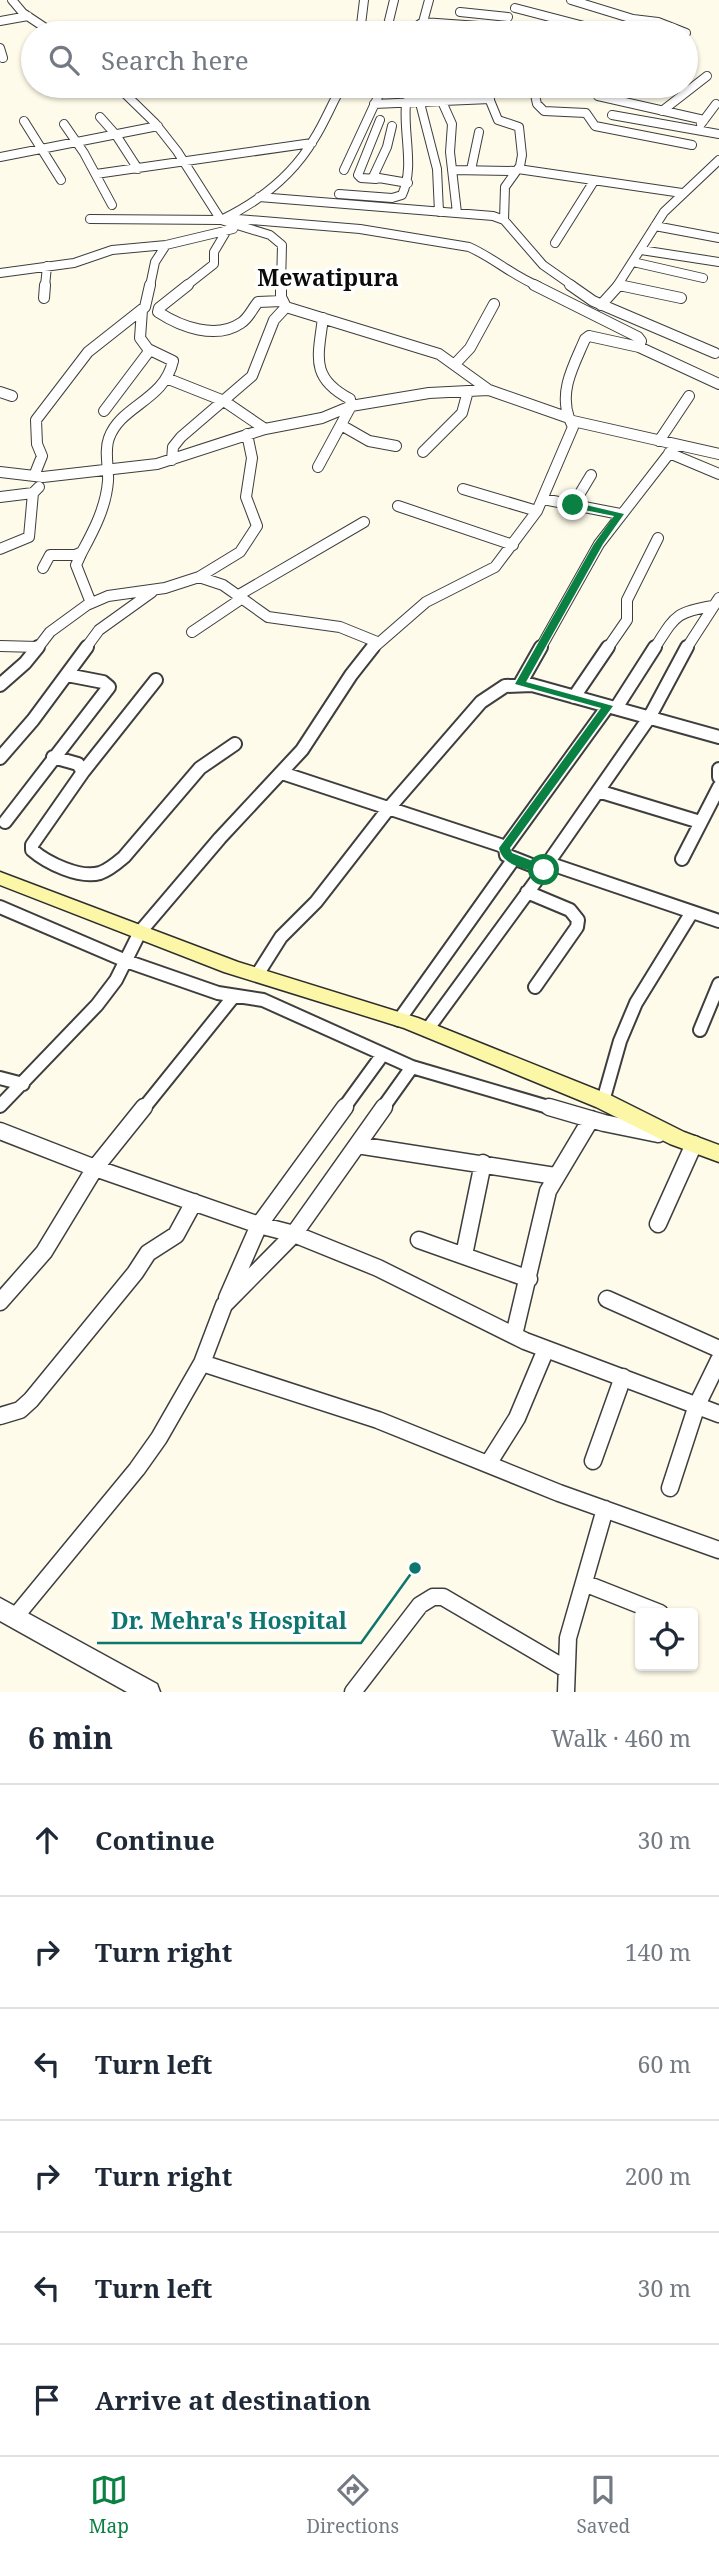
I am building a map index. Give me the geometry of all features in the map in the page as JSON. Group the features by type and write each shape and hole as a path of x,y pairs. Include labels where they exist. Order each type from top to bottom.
{"main road":[{"path":"0,878 257,975 427,1030 603,1101 719,1154"}],"street":[{"path":"12,0 35,21"},
{"path":"361,21 364,0"},
{"path":"389,21 394,0"},
{"path":"423,21 429,0"},
{"path":"507,21 515,8 525,0"},
{"path":"571,0 633,19 650,21"},
{"path":"515,8 565,21"},
{"path":"460,12 508,17"},
{"path":"0,21 28,16"},
{"path":"0,48 3,58"},
{"path":"698,83 707,76"},
{"path":"129,98 158,127 224,219 238,228 266,234 281,243 284,304 256,370 246,384 181,437 173,447 172,460"},
{"path":"224,219 243,210 298,162 312,143 336,98"},
{"path":"344,170 377,98"},
{"path":"441,98 452,124 452,170 457,213"},
{"path":"536,98 537,104 544,111 586,113 595,126 692,145"},
{"path":"607,98 704,120"},
{"path":"662,111 679,98"},
{"path":"374,104 490,99 498,120 519,127 522,155 517,170 505,187 505,220"},
{"path":"420,103 437,169 439,212"},
{"path":"339,194 397,198 408,183 409,163 404,134 406,104"},
{"path":"696,130 715,109"},
{"path":"612,115 719,134"},
{"path":"100,117 116,135 138,169"},
{"path":"380,120 358,175 361,178 408,183"},
{"path":"24,121 61,180"},
{"path":"64,124 79,142 112,205"},
{"path":"376,179 373,174 387,146 392,126"},
{"path":"0,157 158,127"},
{"path":"471,170 479,132"},
{"path":"96,174 312,143"},
{"path":"601,305 619,285 664,212 719,160"},
{"path":"452,170 517,170 682,193"},
{"path":"555,243 594,181"},
{"path":"259,197 493,216 505,220 543,265 601,305 715,353"},
{"path":"90,219 224,219 383,232 469,247 484,254 514,276 638,337 641,341 639,347"},
{"path":"655,226 719,239"},
{"path":"0,273 79,262 112,250 166,245 238,228"},
{"path":"227,230 214,252 214,264 159,308 158,313 199,329 219,330 243,323 258,302 284,304 439,354 489,390 571,419 659,441 719,474"},
{"path":"0,549 29,537 33,493 42,456 34,424 88,352 146,305 155,262 166,245"},
{"path":"641,250 719,262"},
{"path":"633,262 703,278"},
{"path":"44,298 47,267"},
{"path":"619,285 681,298"},
{"path":"455,364 470,348 494,304"},
{"path":"91,603 76,565 100,514 107,491 110,438 125,417 143,404 166,378 173,361 150,350 139,335 143,325 142,310"},
{"path":"318,467 351,406 350,399 330,387 317,363 323,318"},
{"path":"0,1105 97,1005 116,980 140,932 220,838 302,750 351,675 377,642 425,602 495,568 513,545 537,511 573,427 563,398 585,339 593,336 639,347 719,384"},
{"path":"104,411 150,350"},
{"path":"166,378 224,401 265,429"},
{"path":"0,472 39,477 172,460 247,434 322,418 351,406 429,393 489,390"},
{"path":"423,452 462,413 468,391"},
{"path":"0,392 12,396"},
{"path":"659,441 689,396"},
{"path":"341,425 369,442 396,446"},
{"path":"0,685 25,663 50,632 91,603 108,596 154,590 199,577 240,552 257,526 246,497 252,458 247,434"},
{"path":"672,449 719,454"},
{"path":"520,684 598,544 672,449"},
{"path":"573,505 591,475"},
{"path":"463,489 537,511"},
{"path":"0,497 33,493"},
{"path":"543,499 620,514"},
{"path":"398,506 513,545"},
{"path":"192,632 239,598 364,522"},
{"path":"574,697 627,620 627,600 658,538"},
{"path":"43,568 50,555 75,555 82,552"},
{"path":"199,577 223,585 262,614 274,619 340,627 377,642"},
{"path":"0,758 67,675 99,630 154,590"},
{"path":"716,602 688,610 674,618 612,707 505,848 506,855 513,860 546,866 719,920"},
{"path":"427,1030 649,718 679,659 716,602"},
{"path":"0,646 38,647"},
{"path":"5,822 109,687 103,682 67,675"},
{"path":"156,680 83,772 32,845 32,850 41,859 82,873 102,873 144,836 195,773 235,744"},
{"path":"257,975 281,937 316,902 389,808 481,702 505,685 520,684 574,697 719,737"},
{"path":"53,757 78,764 83,772"},
{"path":"719,769 719,777"},
{"path":"282,773 505,848"},
{"path":"682,859 719,787"},
{"path":"598,792 700,822"},
{"path":"399,1020 513,860"},
{"path":"527,892 570,910 579,920 577,927 535,987"},
{"path":"0,907 125,961 218,993 256,997 412,1067 591,1119 686,1141 658,1224"},
{"path":"603,1101 620,1041 636,1003 692,912"},
{"path":"700,1030 719,984"},
{"path":"0,1301 44,1252 95,1168 234,996"},
{"path":"149,1692 8,1613 137,1469 176,1410 202,1363 259,1225 383,1054"},
{"path":"224,1305 294,1234 412,1067"},
{"path":"0,1078 23,1084"},
{"path":"514,1335 548,1191 591,1119"},
{"path":"0,1131 95,1168 259,1225 294,1234 378,1268 546,1349 719,1414"},
{"path":"357,1145 555,1176"},
{"path":"464,1255 483,1163"},
{"path":"0,1416 20,1410 31,1400 135,1273 148,1253 172,1239 194,1202"},
{"path":"419,1240 529,1279"},
{"path":"607,1299 719,1349"},
{"path":"488,1464 517,1418 546,1349"},
{"path":"670,1488 697,1405 719,1360"},
{"path":"202,1363 378,1419 605,1509 719,1550"},
{"path":"593,1461 623,1377"},
{"path":"566,1692 568,1638 605,1509"},
{"path":"584,1583 647,1608"},
{"path":"352,1692 421,1605 433,1597 443,1597 566,1669"}],"place":[{"name":"Dr. Mehra's Hospital","path":"415,1568"}],"district":[{"name":"Mewatipura","path":"328,277"}],"route":[{"path":"544,870 513,860 506,855 505,848 608,706 520,684 598,544 620,514 573,505"}]}
